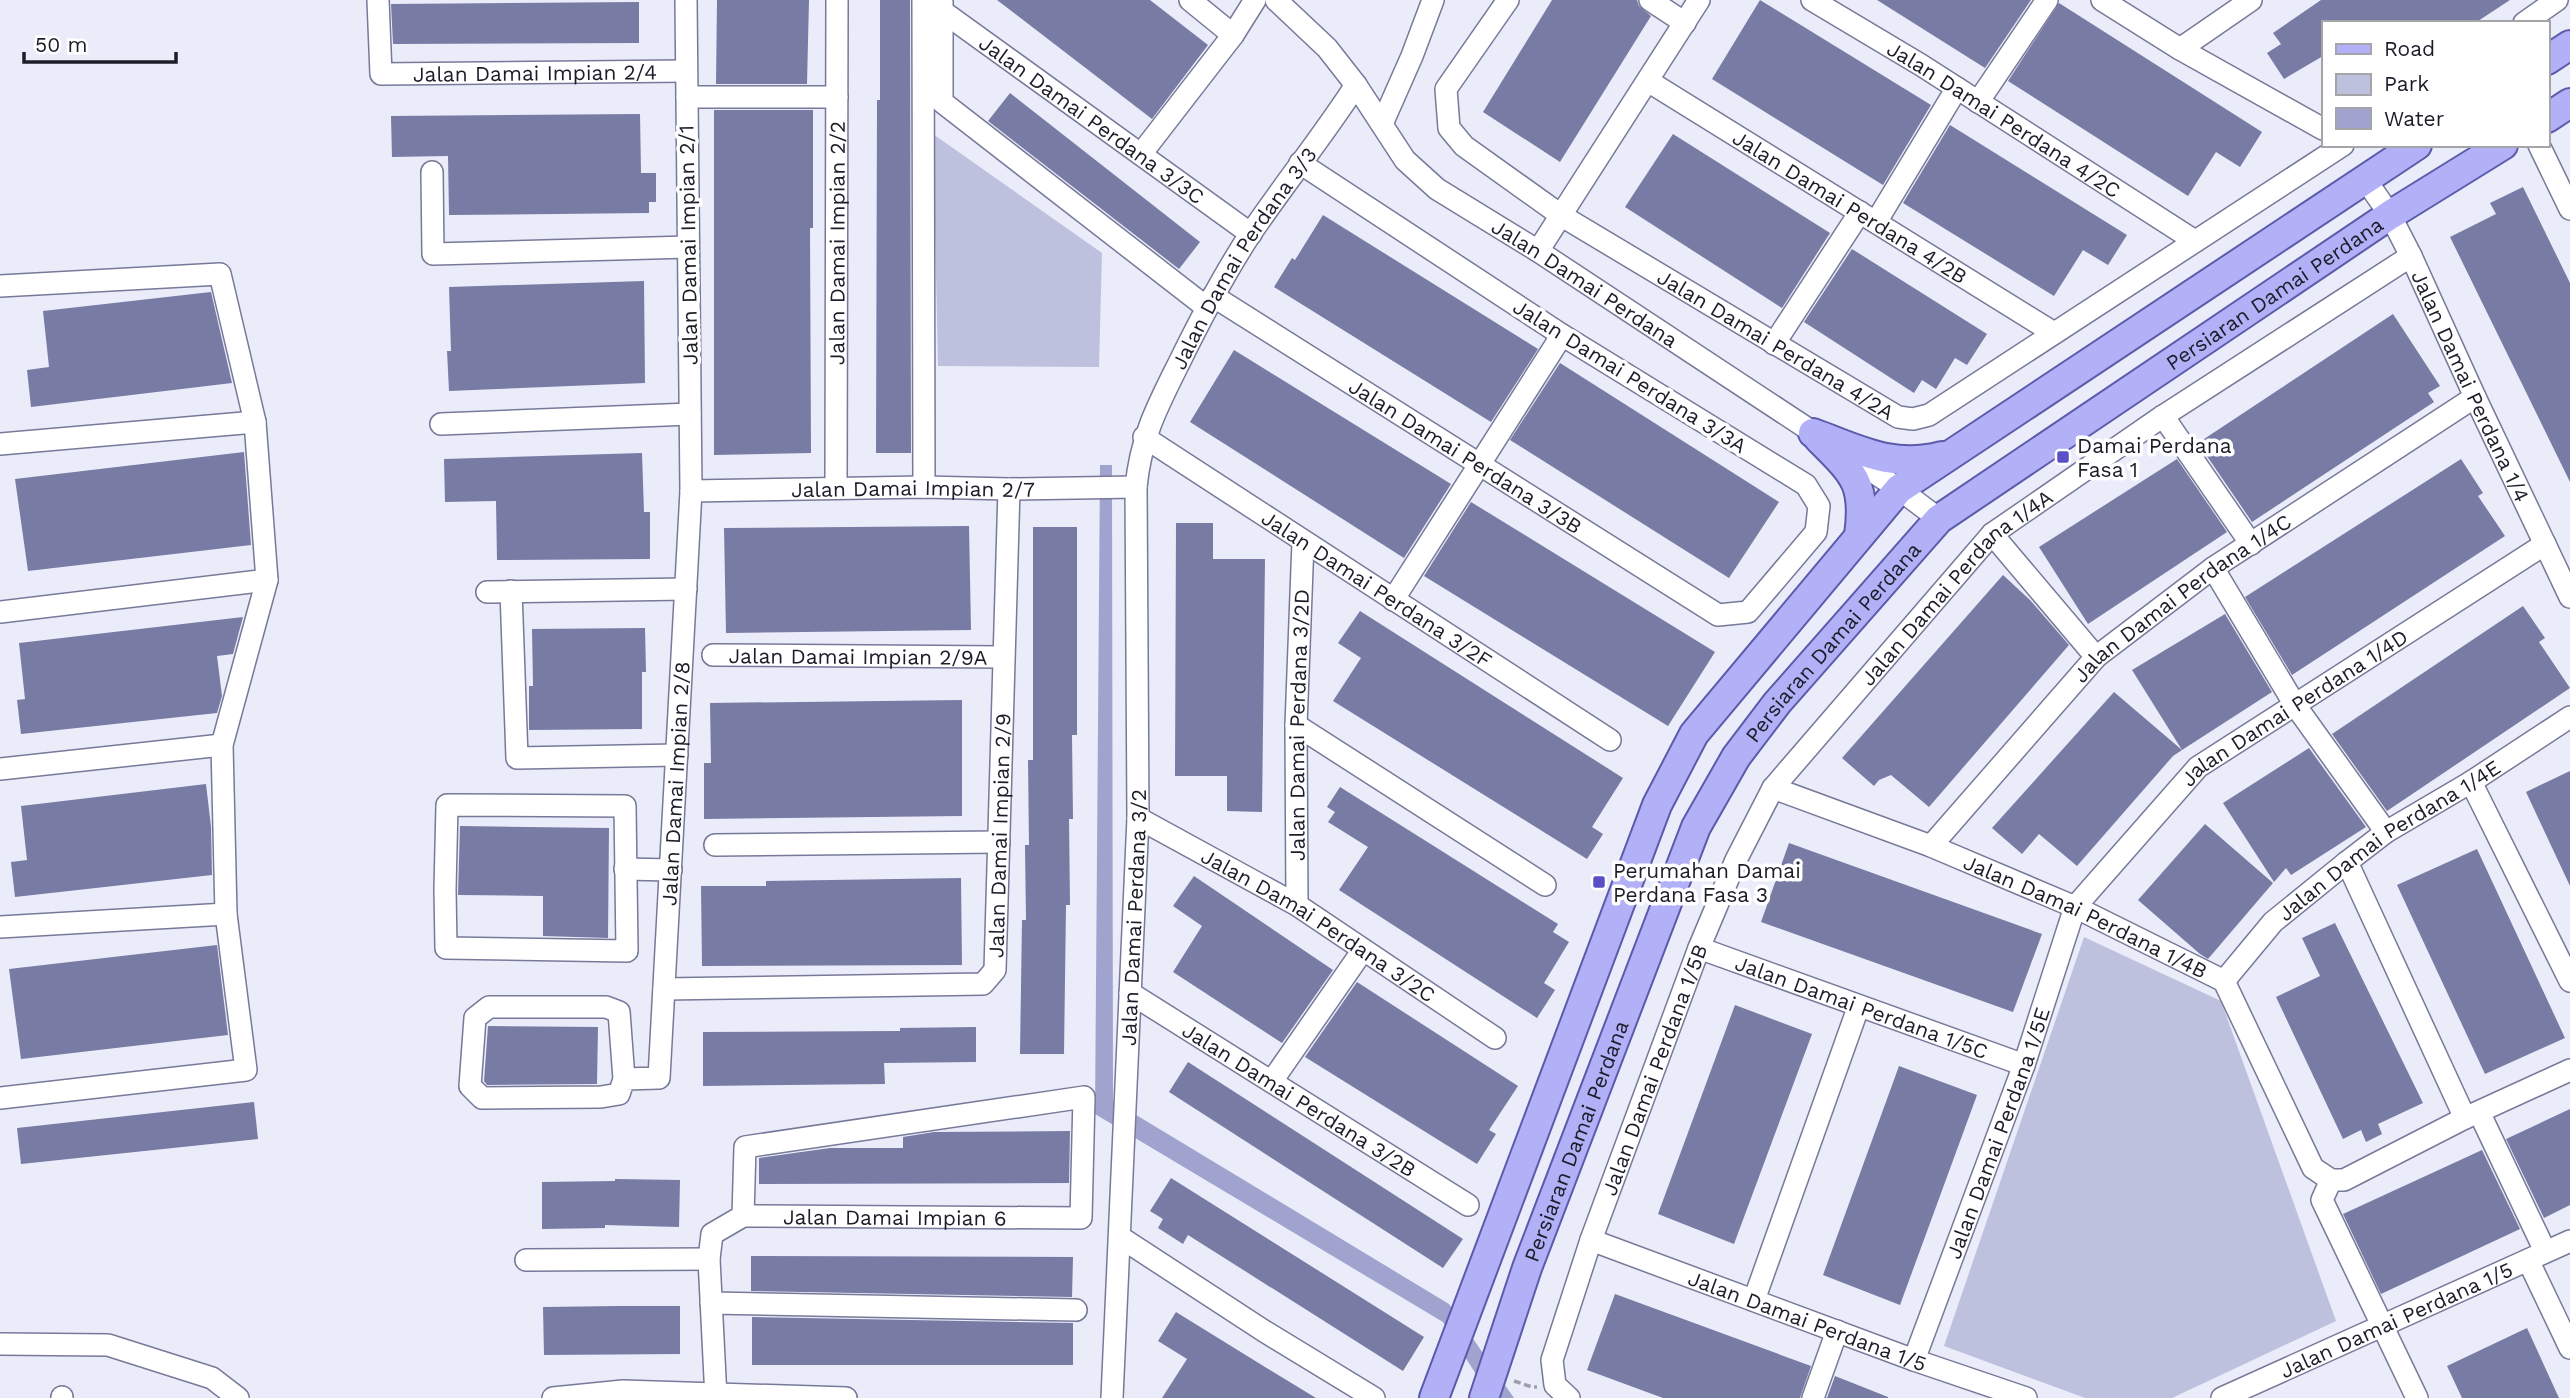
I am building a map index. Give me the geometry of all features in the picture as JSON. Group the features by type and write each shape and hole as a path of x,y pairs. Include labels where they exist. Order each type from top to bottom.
{"main road":[{"path":"2549,59 2570,45"},
{"path":"2549,117 2570,103"},
{"name":"Persiaran Damai Perdana","path":"1434,1398 1657,805 1694,734 1899,489 2414,147"},
{"name":"Persiaran Damai Perdana","path":"1486,1392 1527,1268 1696,827 1736,757 1777,703 1939,519 2390,215 2500,147"},
{"path":"1813,433 1889,460 1909,462 1954,452"},
{"path":"1813,433 1855,477 1862,510 1859,536"}],"street":[{"name":"Jalan Damai Impian 2/4","path":"378,0 381,74 686,71"},
{"name":"Jalan Damai Impian 2/1","path":"686,0 691,491"},
{"name":"Jalan Damai Impian 2/2","path":"836,488 837,0"},
{"path":"923,0 924,487"},
{"path":"1190,0 1233,35"},
{"path":"1141,154 1233,35 1255,0"},
{"name":"Jalan Damai Perdana","path":"1276,0 1327,48 1356,85 1405,160 1437,189 1538,251 1899,489 1939,519"},
{"path":"1382,124 1433,0"},
{"name":"Jalan Damai Perdana 4/2A","path":"1508,0 1446,89 1449,128 1464,146 1562,216 1898,417 1913,419 1929,415 2340,147"},
{"path":"1650,0 1685,23"},
{"path":"1538,251 1699,0"},
{"name":"Jalan Damai Perdana 4/2C","path":"1812,0 1957,88 2195,242"},
{"path":"1978,102 2047,0"},
{"path":"2102,0 2180,49 2322,128"},
{"path":"2180,49 2251,0"},
{"path":"2527,21 2557,0"},
{"name":"Jalan Damai Perdana 3/3C","path":"942,6 1251,234"},
{"name":"Jalan Damai Perdana 3/3B","path":"942,6 942,102 1210,301 1479,464 1718,615"},
{"name":"Jalan Damai Perdana 4/2B","path":"1648,81 2054,332"},
{"name":"Jalan Damai Perdana 3/3","path":"1144,437 1210,301 1251,234 1300,163 1329,127 1356,85"},
{"path":"1774,344 1868,217 1957,88"},
{"path":"687,97 837,97"},
{"path":"2540,147 2570,209"},
{"name":"Jalan Damai Perdana 3/3A","path":"1300,163 1562,335 1806,485 1819,506 1816,532 1748,612 1718,615"},
{"path":"432,172 433,254 688,247"},
{"name":"Jalan Damai Perdana 1/4","path":"2365,179 2390,215 2411,256 2474,397 2570,597"},
{"name":"Jalan Damai Perdana 1/4A","path":"1773,788 1992,534 2162,416 2411,256"},
{"path":"0,286 220,274 255,422 267,580 222,745 226,914 246,1070 0,1098"},
{"path":"1393,600 1562,335"},
{"name":"Jalan Damai Perdana 1/4C","path":"1931,846 2096,657 2213,568 2474,397"},
{"path":"441,424 690,414"},
{"path":"2162,416 2251,544"},
{"path":"0,444 255,422"},
{"name":"Jalan Damai Perdana 3/2","path":"1112,1398 1138,818 1126,487 1144,437"},
{"name":"Jalan Damai Perdana 3/2F","path":"1144,437 1610,740"},
{"name":"Jalan Damai Impian 2/7","path":"691,491 1126,487"},
{"name":"Jalan Damai Impian 2/9","path":"664,989 983,984 995,970 1009,489"},
{"name":"Jalan Damai Impian 2/8","path":"624,1079 659,1078 691,491"},
{"path":"1992,534 2096,657"},
{"name":"Jalan Damai Perdana 3/2D","path":"1297,905 1296,725 1303,542"},
{"name":"Jalan Damai Perdana 1/4D","path":"2076,906 2198,767 2545,544"},
{"path":"2213,568 2295,705 2386,832"},
{"path":"0,612 267,580"},
{"path":"487,592 686,589"},
{"path":"512,591 517,758 677,755"},
{"name":"Jalan Damai Impian 2/9A","path":"713,655 1003,657"},
{"name":"Jalan Damai Perdana 1/4E","path":"2224,981 2273,922 2386,832 2472,782 2570,717"},
{"path":"1296,725 1545,885"},
{"path":"0,769 222,745"},
{"path":"2472,782 2570,981"},
{"name":"Jalan Damai Perdana 1/4B","path":"1773,788 1931,846 2076,906 2224,981 2314,1168 2331,1180"},
{"name":"Jalan Damai Perdana 1/5B","path":"1562,1392 1552,1360 1591,1240 1699,948 1736,860 1773,788"},
{"path":"447,805 625,806 625,869 627,951 446,948 447,805"},
{"name":"Jalan Damai Perdana 3/2C","path":"1138,818 1297,905 1495,1038"},
{"path":"715,845 999,842"},
{"path":"2347,862 2472,1115 2536,1256 2570,1348"},
{"path":"625,869 671,870"},
{"name":"Jalan Damai Perdana 1/5E","path":"1914,1360 2024,1065 2076,906"},
{"path":"0,927 226,914"},
{"name":"Jalan Damai Perdana 1/5C","path":"1699,948 1858,1008 2024,1065"},
{"path":"1272,1081 1363,950"},
{"name":"Jalan Damai Perdana 3/2B","path":"1130,993 1468,1205"},
{"path":"489,1007 606,1007 618,1012 624,1079 619,1094 601,1097 482,1098 470,1086 475,1018 489,1007"},
{"path":"1754,1300 1858,1008"},
{"path":"2417,1398 2322,1200 2331,1180 2344,1180 2472,1115 2570,1070"},
{"name":"Jalan Damai Impian 6","path":"1084,1097 1081,1218 743,1216 745,1147 1084,1097"},
{"path":"716,1396 709,1259 712,1234 743,1216"},
{"path":"1120,1237 1264,1331 1374,1398"},
{"name":"Jalan Damai Perdana 1/5","path":"1591,1240 1914,1360 2026,1398"},
{"name":"Jalan Damai Perdana 1/5","path":"2222,1398 2570,1241"},
{"path":"526,1260 709,1259"},
{"path":"711,1304 1076,1310"},
{"path":"1813,1398 1837,1331"},
{"path":"0,1344 108,1345 212,1378 238,1398"},
{"path":"553,1398 623,1395 846,1398"}],"path":[{"path":"1486,1392 1531,1387 1562,1392"}],"green space":[{"path":"933,134 1102,253 1099,367 938,366"},
{"path":"2084,937 2221,1001 2336,1321 2172,1398 2085,1398 1944,1346"}],"water":[{"path":"1100,465 1112,465 1113,1101 1449,1304 1514,1398 1491,1398 1443,1322 1095,1114"}],"building":[{"path":"717,0 809,0 807,84 716,84"},
{"path":"880,0 910,0 911,453 876,453 877,100 880,100"},
{"path":"997,0 1150,0 1208,45 1152,119"},
{"path":"1552,0 1637,0 1639,6 1651,16 1560,162 1483,112"},
{"path":"1760,0 1931,105 1883,185 1712,79"},
{"path":"1877,0 2031,0 1985,68"},
{"path":"2321,0 2510,0 2478,21 2322,21 2322,57 2284,79 2267,53 2281,44 2273,33"},
{"path":"639,2 639,43 393,44 391,4"},
{"path":"2059,3 2262,132 2240,167 2216,152 2188,196 2008,81"},
{"path":"1010,93 1200,242 1179,269 988,121"},
{"path":"714,110 813,110 813,228 810,228 811,453 714,455"},
{"path":"640,114 641,173 656,173 656,202 649,202 649,213 449,215 448,156 392,157 391,116"},
{"path":"1950,125 2127,235 2108,265 2083,250 2054,296 1903,203"},
{"path":"1673,134 1830,233 1782,308 1625,207"},
{"path":"2523,187 2570,283 2570,482 2450,237 2496,214 2490,203"},
{"path":"1323,215 1538,349 1491,422 1274,287 1292,258 1295,260"},
{"path":"1852,249 1987,334 1967,365 1955,358 1936,389 1922,380 1914,393 1804,322"},
{"path":"644,281 645,383 449,391 449,287"},
{"path":"211,292 232,383 31,407 27,370 49,367 43,311"},
{"path":"2393,314 2440,386 2428,393 2434,402 2252,522 2198,443"},
{"path":"1234,350 1451,484 1404,558 1190,422"},
{"path":"1560,363 1779,502 1729,578 1510,440"},
{"path":"244,452 251,545 28,571 15,479"},
{"path":"642,453 644,512 650,512 650,559 497,560 496,501 445,502 444,459"},
{"path":"2177,459 2227,532 2088,624 2039,547"},
{"path":"2461,459 2483,493 2478,496 2505,536 2292,675 2245,597"},
{"path":"1471,502 1715,652 1668,726 1424,576"},
{"path":"1176,523 1213,523 1213,559 1265,559 1262,812 1227,811 1227,776 1175,776"},
{"path":"969,526 971,630 726,633 724,528"},
{"path":"1033,527 1077,527 1077,735 1072,735 1073,819 1069,819 1070,905 1066,905 1064,1054 1020,1054 1022,920 1026,920 1025,845 1029,845 1028,760 1033,760"},
{"path":"2003,575 2030,600 2069,645 1929,807 1891,775 1879,780 1874,786 1842,758"},
{"path":"2523,606 2545,638 2539,642 2570,688 2387,811 2332,734"},
{"path":"1360,611 1623,778 1592,827 1603,834 1587,859 1333,701 1361,658 1338,643"},
{"path":"2225,614 2272,692 2182,750 2132,670"},
{"path":"243,617 233,654 217,656 222,696 217,713 21,734 17,700 25,699 19,643"},
{"path":"645,628 646,672 642,672 642,729 529,730 529,686 533,686 532,629"},
{"path":"2114,692 2182,750 2173,756 2077,866 2039,834 2022,854 1992,828"},
{"path":"962,700 962,816 704,819 704,763 711,763 710,703"},
{"path":"2309,748 2366,827 2291,875 2286,868 2274,882 2223,803"},
{"path":"2570,771 2570,886 2526,792"},
{"path":"206,784 211,827 212,875 15,897 11,862 27,860 21,806"},
{"path":"1340,787 1558,924 1553,932 1569,942 1544,983 1555,990 1537,1018 1339,890 1368,847 1328,822 1335,812 1327,807"},
{"path":"2205,824 2273,883 2208,959 2138,900"},
{"path":"460,826 609,828 608,938 543,936 543,896 458,895"},
{"path":"1789,843 2042,934 2013,1012 1761,922"},
{"path":"2477,849 2565,1038 2485,1074 2397,885"},
{"path":"1194,876 1333,970 1282,1043 1173,972 1202,926 1173,906"},
{"path":"961,878 962,965 702,966 701,886 766,886 766,881"},
{"path":"2335,923 2423,1103 2378,1124 2382,1134 2366,1142 2361,1130 2343,1139 2276,997 2320,976 2302,938"},
{"path":"217,945 228,1035 21,1059 9,969"},
{"path":"1357,982 1518,1086 1489,1130 1496,1134 1477,1164 1305,1057"},
{"path":"1735,1005 1812,1034 1734,1244 1658,1214"},
{"path":"488,1026 598,1027 597,1084 487,1085 484,1081"},
{"path":"976,1027 976,1062 884,1063 885,1084 703,1086 703,1032 900,1031 900,1028"},
{"path":"1188,1062 1463,1239 1443,1268 1169,1092"},
{"path":"1899,1066 1977,1095 1900,1305 1823,1275"},
{"path":"254,1102 258,1139 21,1164 17,1128"},
{"path":"2570,1109 2570,1205 2544,1218 2506,1139"},
{"path":"1070,1131 1069,1183 759,1184 759,1158 830,1148 903,1148 903,1137 934,1132"},
{"path":"2482,1150 2520,1229 2381,1294 2343,1214"},
{"path":"1171,1178 1424,1337 1403,1371 1188,1235 1183,1244 1158,1228 1163,1219 1150,1211"},
{"path":"680,1180 679,1227 605,1225 605,1228 542,1229 542,1182"},
{"path":"751,1256 1073,1257 1072,1297 751,1291"},
{"path":"1615,1294 1811,1366 1800,1398 1663,1398 1587,1370"},
{"path":"680,1306 680,1354 544,1355 543,1307"},
{"path":"1176,1312 1316,1398 1162,1398 1187,1359 1158,1341"},
{"path":"752,1317 1073,1323 1073,1365 752,1365"},
{"path":"2527,1328 2559,1398 2462,1398 2447,1366"},
{"path":"1835,1376 1888,1397 1888,1398 1827,1398"}],"place":[{"name":"Damai Perdana Fasa 1","path":"2063,457"},
{"name":"Perumahan Damai Perdana Fasa 3","path":"1599,882"}]}
